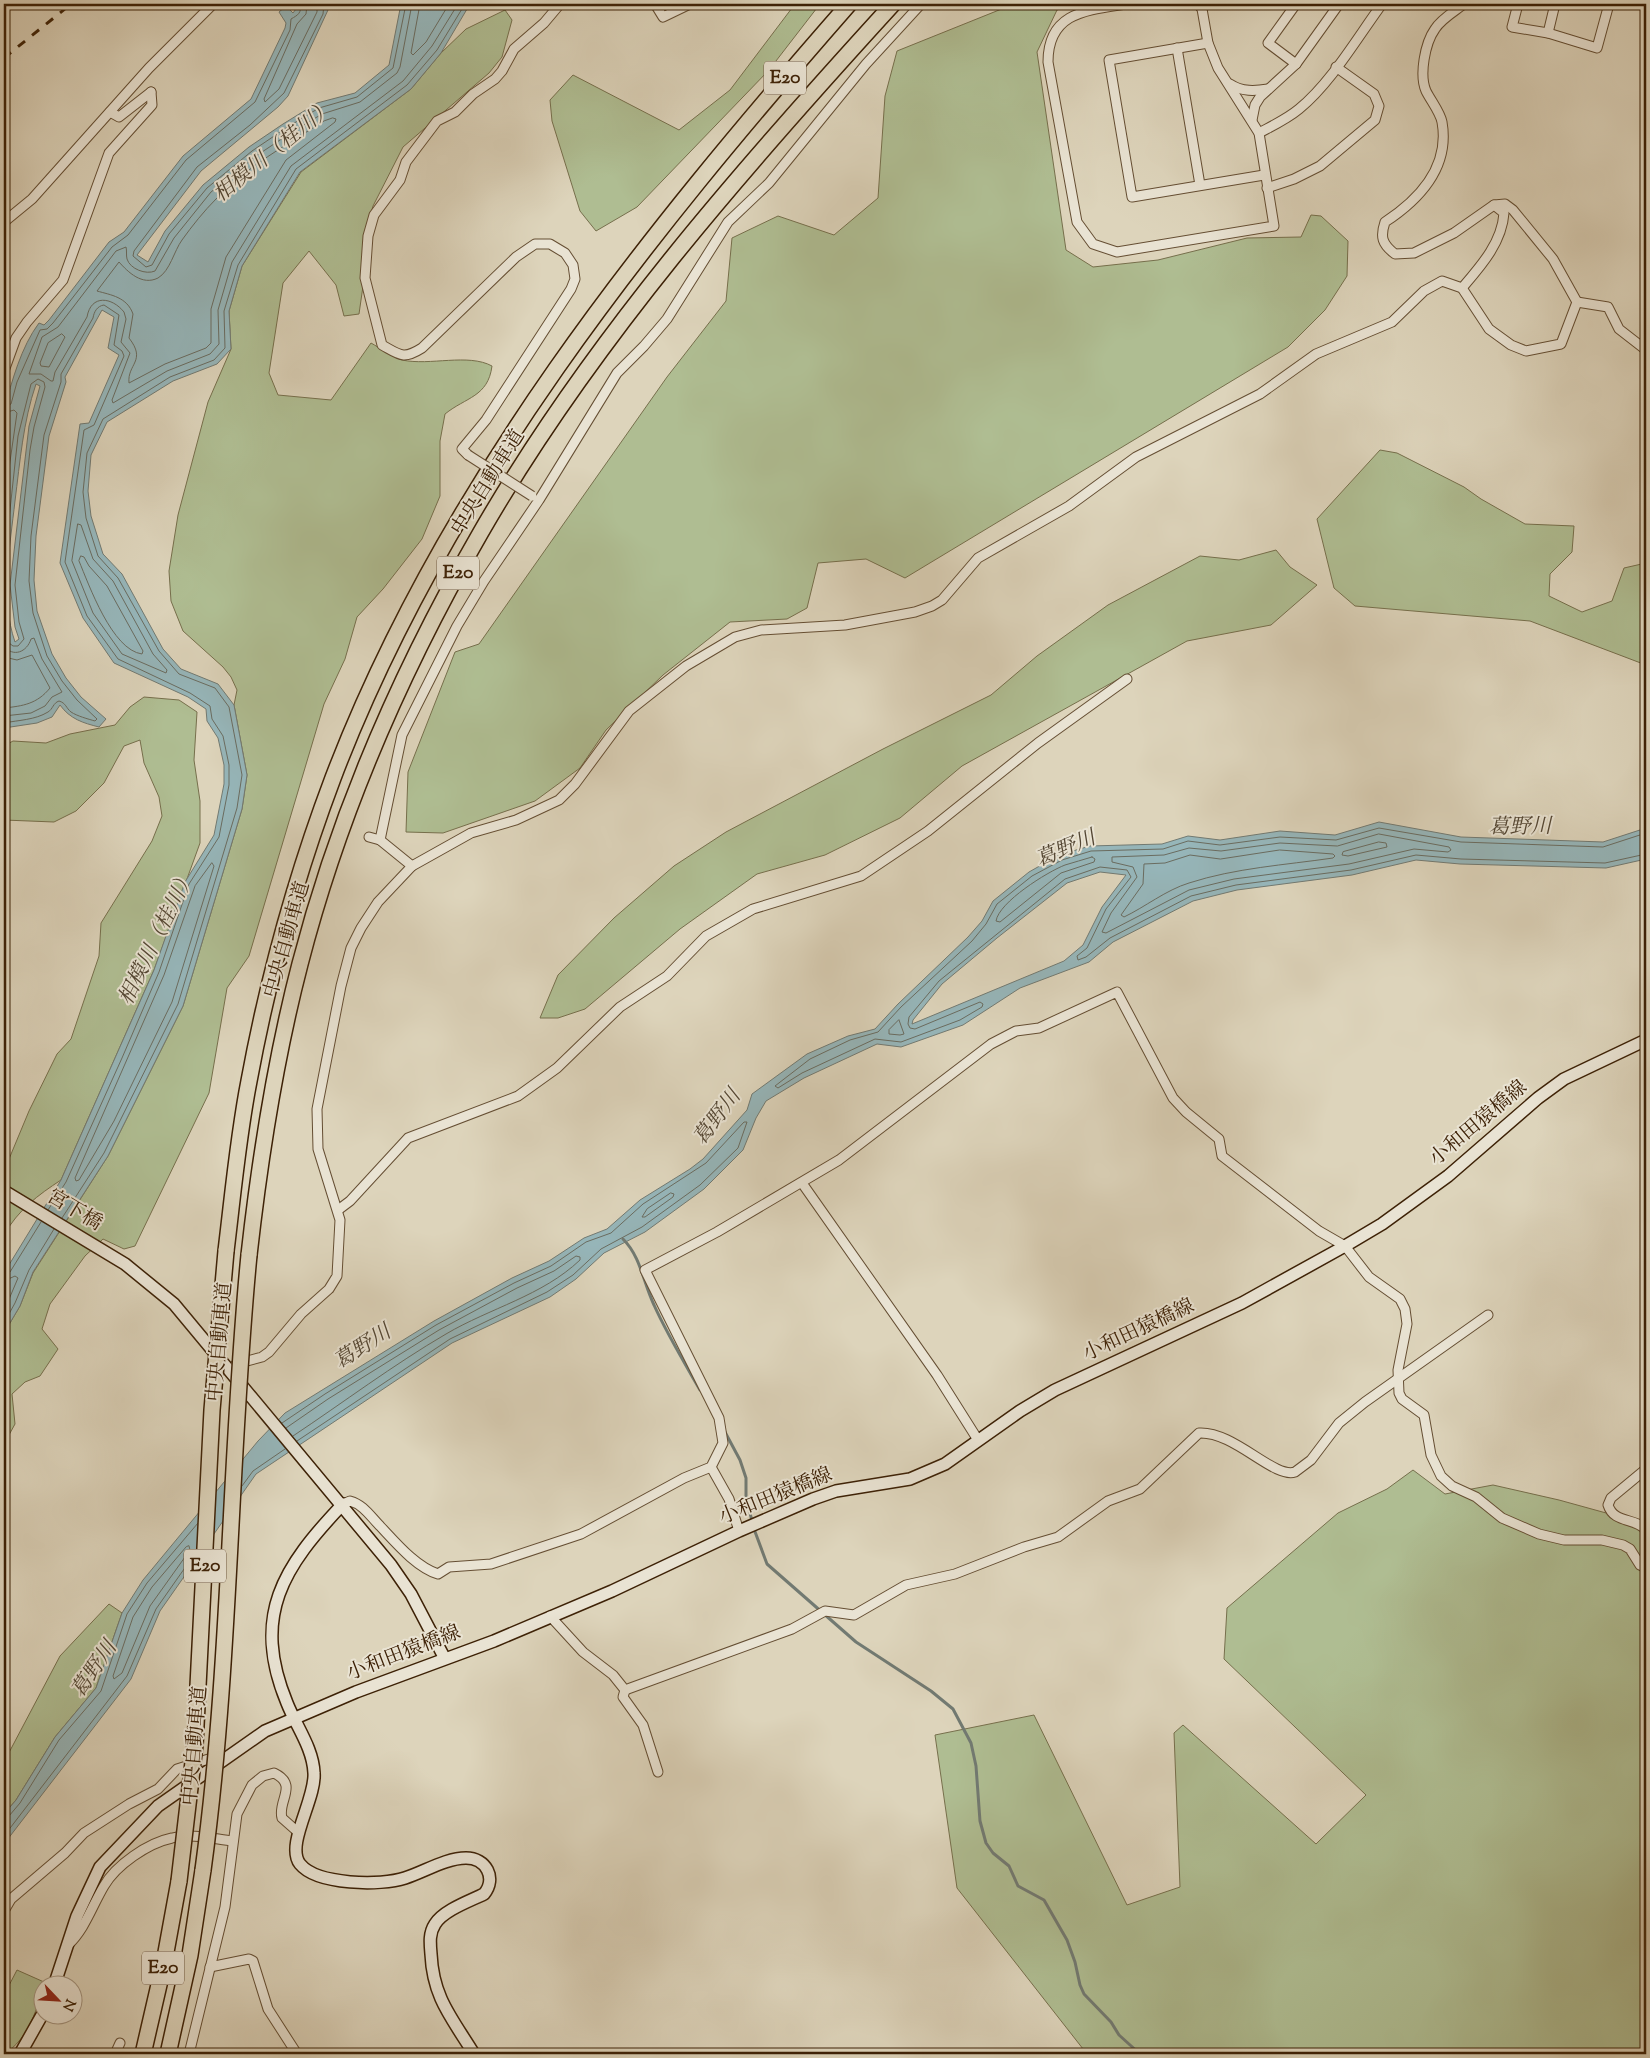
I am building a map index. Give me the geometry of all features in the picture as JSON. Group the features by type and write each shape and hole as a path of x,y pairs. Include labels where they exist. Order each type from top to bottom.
{"highway":[{"path":"722,152 842,4"},
{"name":"中央自動車道","path":"143,2054 164,1963 179,1882 195,1745 212,1420 226,1251 248,1084 277,956 332,779 377,675 430,569 505,446 600,308 722,152 849,4"},
{"name":"中央自動車道","path":"168,2054 190,1955 203,1870 217,1749 236,1410 249,1255 271,1093 300,962 318,902 357,790 402,682 427,632 482,530 565,402 621,326 744,171 893,4"}],"main road":[{"name":"小和田猿橋線","path":"57,1976 87,1891 100,1866 158,1806 265,1731 292,1717 444,1657 494,1640 612,1591 738,1531 836,1491 910,1479 945,1464 1055,1390 1242,1303 1382,1224 1448,1176 1538,1098 1564,1079 1646,1040"},
{"name":"宮下橋","path":"4,1191 125,1264 174,1304 343,1504 406,1587 444,1657"},
{"path":"343,1504 297,1556 282,1583 274,1608 272,1632 273,1657 283,1695 310,1753 314,1772 310,1804 294,1850 296,1857 308,1871 321,1877 384,1883 404,1879 457,1859 475,1859 483,1863 490,1874 488,1889 484,1894 440,1918 433,1929 430,1943 432,1973 437,1992 474,2054"},
{"path":"20,2054 36,2026"}],"street":[{"path":"4,222 32,199 149,68 214,4"},
{"path":"536,498 468,455 462,449 467,440 486,420 571,289 574,279 573,265 566,253 550,244 535,244 516,257 422,348 409,356 400,355 382,346 365,278 368,236 374,215 400,180 406,162 437,121 455,112 473,94 495,79 502,71 514,49 544,23 560,4"},
{"path":"655,4 663,18 690,4"},
{"path":"380,840 402,735 462,618 536,498 617,373 667,319 728,222 769,183 866,64 921,4"},
{"path":"1126,4 1087,10 1072,16 1060,26 1052,37 1048,50 1048,62 1074,211 1083,234 1100,248 1117,252 1128,252 1274,226 1264,175 1259,133 1218,68 1208,43 1202,9 1198,4"},
{"path":"1296,4 1268,43 1296,64"},
{"path":"1244,109 1249,109 1255,105 1268,89 1296,64 1339,4"},
{"path":"1259,133 1302,106 1336,67 1382,4"},
{"path":"1464,4 1436,28 1424,52 1425,89 1442,121 1442,152 1436,172 1424,189 1404,210 1385,222 1381,235 1386,247 1395,254 1414,253 1454,233 1494,205 1505,204 1513,210 1553,259 1577,302"},
{"path":"1518,4 1512,27 1548,33 1597,48 1609,4"},
{"path":"1548,33 1555,4"},
{"path":"1208,43 1109,60 1132,197 1264,175"},
{"path":"1177,48 1200,185"},
{"path":"1267,188 1294,179 1320,166 1375,120 1379,106 1374,94 1336,67"},
{"path":"1228,82 1236,88 1244,90 1268,89"},
{"path":"1237,98 1237,93 1244,90"},
{"path":"1244,90 1254,96 1255,105 1252,120"},
{"path":"4,371 16,338 44,300 63,280 109,153 152,105 151,92 119,117 110,112"},
{"path":"1462,288 1489,256 1497,239 1504,213 1494,205"},
{"path":"228,1366 262,1357 270,1352 301,1314 335,1282 338,1262 338,1210 322,1166 318,1149 316,1122 341,986 351,948 361,928 378,902 412,866 471,833 516,820 559,800 575,784 629,711 686,666 735,637 761,630 845,625 907,614 932,606 942,600 978,558 1069,506 1136,457 1260,394 1316,354 1392,322 1424,291 1442,281 1462,288 1489,329 1511,345 1526,351 1561,344 1577,302"},
{"path":"1577,302 1608,307 1619,329 1646,350"},
{"path":"338,1210 350,1201 408,1138 518,1096 557,1068 620,1007 667,976 706,936 753,909 861,876 928,832 1038,742 1127,679"},
{"path":"369,838 380,840 412,866"},
{"path":"343,1504 350,1500 360,1504 379,1526 426,1570 438,1574 449,1567 491,1564 581,1534 684,1478 711,1467 722,1442 719,1418 645,1270 676,1255 839,1160 991,1044 1016,1031 1039,1028 1117,992 1174,1098 1186,1112 1219,1139 1222,1156 1319,1231 1345,1246 1369,1277 1396,1295 1402,1302 1407,1324 1398,1379 1399,1393 1402,1399 1424,1415 1431,1455 1441,1476 1448,1483 1476,1497 1502,1518 1538,1534 1564,1540 1602,1540 1623,1545 1630,1549 1640,1564 1646,1568"},
{"path":"802,1183 937,1375 978,1440"},
{"path":"625,1690 792,1629 821,1615 854,1615 906,1585 955,1574 1024,1547 1058,1537 1108,1501 1140,1489 1198,1433 1226,1438 1282,1472 1296,1472 1311,1460 1338,1424 1488,1315"},
{"path":"711,1467 730,1499 738,1531"},
{"path":"1646,1469 1611,1498 1608,1505 1616,1517 1640,1525 1646,1530"},
{"path":"550,1616 583,1652 613,1675 625,1690"},
{"path":"625,1690 623,1697 643,1725 658,1772"},
{"path":"4,1911 10,1899 65,1854 84,1833 129,1804 158,1789 177,1769 234,1751"},
{"path":"189,2054 225,1907 237,1814 246,1794 258,1779 270,1773 280,1776 285,1782 286,1792 281,1808 282,1818 299,1833"},
{"path":"66,1948 78,1935 110,1876 129,1858 171,1838 188,1836 234,1841"},
{"path":"210,1966 249,1959 253,1961 268,2009 297,2054"},
{"path":"115,2054 120,2043"}],"green space":[{"path":"795,4 820,4 769,70 637,207 596,231 580,211 552,121 550,100 573,75 679,130 730,90"},
{"path":"1014,4 1075,4 1057,10 1037,52 1066,250 1093,267 1158,260 1247,238 1301,237 1311,215 1321,216 1348,241 1347,276 1325,310 1288,347 905,578 866,559 818,563 807,608 787,619 730,622 663,675 606,730 580,768 535,801 443,833 406,832 408,772 455,652 479,644 667,377 726,301 732,238 778,216 834,235 878,198 885,96 897,51"},
{"path":"505,10 512,20 502,57 489,73 403,147 373,206 363,242 363,286 359,314 344,316 336,285 309,251 283,283 269,373 278,395 331,400 371,343 402,360 424,362 472,360 482,362 492,366 490,376 481,390 445,414 440,441 440,496 422,539 383,589 357,617 345,659 324,704 249,956 227,988 209,1093 135,1246 124,1249 103,1239 85,1256 50,1304 42,1329 58,1349 40,1376 25,1382 12,1394 15,1424 4,1444 4,1333 20,1306 33,1273 108,1156 183,1006 242,809 247,775 234,705 237,690 231,677 223,667 183,631 171,601 169,571 178,515 208,402 231,349 229,311 242,266 301,172 411,89 441,53 466,29"},
{"path":"1380,450 1397,453 1464,487 1525,524 1574,526 1572,552 1550,574 1549,596 1582,612 1612,601 1624,568 1646,563 1646,665 1530,621 1355,606 1334,588 1317,519"},
{"path":"1276,550 1290,567 1317,585 1271,625 1187,641 962,766 900,818 825,855 757,874 680,929 585,1009 558,1018 540,1018 558,975 614,918 674,866 726,832 883,749 991,695 1037,656 1108,605 1200,556 1239,560"},
{"path":"144,697 179,700 197,712 194,760 200,801 200,843 154,970 61,1180 29,1204 4,1235 4,1171 29,1111 57,1054 71,1039 99,956 101,923 152,841 162,816 159,797 144,763 140,740 124,746 104,783 76,811 54,822 4,820 4,746 13,741 46,743 70,734 115,725 130,707"},
{"path":"1413,1470 1445,1494 1493,1485 1559,1500 1646,1524 1646,2054 1087,2054 957,1888 935,1735 1034,1715 1127,1905 1180,1887 1174,1733 1183,1725 1316,1844 1366,1795 1224,1659 1227,1608 1338,1513 1387,1489"},
{"path":"109,1604 122,1613 96,1688 55,1737 16,1800 4,1814 4,1762 60,1656"},
{"path":"17,1970 32,1977 32,2020 20,2040 4,2054 4,1995"}],"water":[{"name":"相模川（桂川）","path":"295,4 328,4 328,10 288,96 278,107 201,171 137,255 148,262 165,231 203,185 249,147 317,103 355,93 389,65 401,4 470,4 441,53 411,89 300,172 242,266 229,311 231,349 217,364 173,381 107,422 91,455 88,491 91,516 103,554 122,574 163,649 181,669 218,684 234,705 247,775 242,809 183,1006 108,1156 33,1272 20,1306 4,1333 4,1273 61,1180 154,970 185,882 214,835 224,784 224,765 218,738 207,721 206,709 188,697 114,663 83,618 60,563 80,424 89,423 119,355 108,348 114,317 102,310 65,377 66,382 49,436 36,536 34,580 37,611 52,654 66,678 81,697 106,719 99,727 88,724 77,720 60,705 52,717 37,723 4,728 4,410 22,353 39,323 44,325 49,320 109,242 124,232 183,156 251,99 285,28 286,23 279,12 286,6 293,13 296,9","holes":["36,384 40,386 29,426 10,585 15,627 19,639 15,642 8,608 9,554 25,427"]},
{"path":"1379,822 1461,837 1603,842 1646,828 1646,859 1606,868 1460,864 1416,860 1352,875 1237,890 1193,901 1113,942 1089,962 1020,988 963,1025 901,1047 877,1044 804,1078 766,1101 756,1118 743,1150 704,1189 645,1232 604,1253 576,1279 550,1297 452,1343 256,1474 160,1611 131,1679 4,1844 4,1814 16,1800 55,1737 96,1688 122,1613 143,1580 258,1441 285,1413 434,1321 512,1278 549,1261 584,1238 607,1229 640,1200 703,1159 747,1110 752,1094 807,1054 848,1036 875,1029 898,1004 968,937 982,921 993,901 1029,872 1059,855 1090,846 1162,844 1188,836 1220,840 1280,831 1335,835","holes":["1100,872 1126,875 1102,907 1083,945 1064,961 912,1024 913,1020 942,984 1067,883"]}],"waterway":[{"path":"623,1239 634,1254 659,1316 700,1390"},
{"path":"725,1432 740,1460 746,1478 746,1497 754,1529 767,1564 856,1642 931,1691 953,1709 971,1743 976,1766 980,1821 986,1843 993,1853 1009,1866 1018,1886 1044,1900 1067,1940 1084,1994 1111,2022 1119,2035 1140,2054"}],"railway":[{"path":"4,58 71,4"}],"water label":[{"name":"葛野川","path":"1520,828"},
{"name":"葛野川","path":"1066,850"},
{"name":"葛野川","path":"718,1118"},
{"name":"葛野川","path":"363,1348"},
{"name":"葛野川","path":"95,1670"}]}
